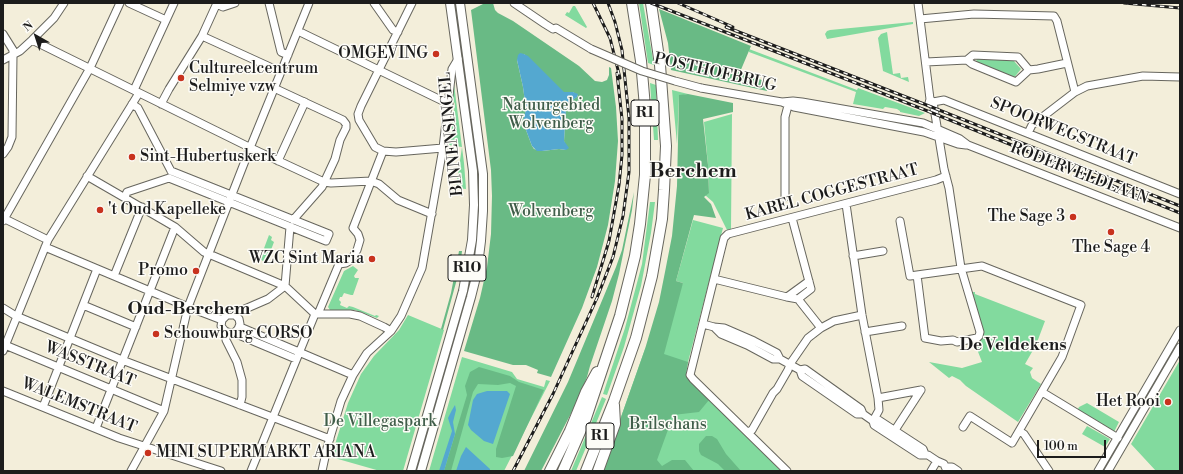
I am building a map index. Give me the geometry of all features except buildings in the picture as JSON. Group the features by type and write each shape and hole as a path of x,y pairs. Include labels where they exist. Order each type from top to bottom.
{"highway":[{"name":"R1","path":"563,471 586,418 620,316 635,256 645,181 646,143 641,60 632,3"},
{"name":"R1","path":"586,471 614,401 642,316 654,263 663,205 666,146 664,104 658,42 651,3"},
{"path":"550,471 570,431 586,392 609,349"},
{"path":"598,471 615,424 614,401"}],"main road":[{"name":"BINNENSINGEL","path":"411,471 462,291 472,240 474,205 473,171 450,3"},
{"name":"BINNENSINGEL","path":"421,471 477,273 484,207 483,174 461,5"}],"street":[{"path":"3,60 20,51 32,40 54,18 64,3"},
{"path":"120,3 90,68 4,219 46,244 97,269 222,320"},
{"path":"128,3 166,20"},
{"path":"4,348 46,244 132,104 174,3"},
{"path":"161,104 202,36 217,4 223,7 235,3"},
{"path":"269,3 281,52 288,55"},
{"path":"131,471 164,411 188,307 230,198 309,3"},
{"path":"374,3 393,30 398,32"},
{"path":"412,3 361,106 358,119 375,147 383,151 396,152 443,148"},
{"name":"POSTHOFBRUG","path":"514,3 553,29 556,28"},
{"name":"POSTHOFBRUG","path":"522,3 555,25 556,28 591,49 642,71 701,88 787,103 922,131 935,129"},
{"path":"917,275 925,338 941,341 953,340 957,342 979,337 980,332 961,268 956,264 954,230 935,129 933,100 918,3"},
{"path":"920,19 974,14 1055,17 1075,92"},
{"path":"298,31 449,104"},
{"path":"3,34 13,50 12,136 8,147 3,154"},
{"path":"202,36 281,72"},
{"path":"32,40 250,148 324,182 371,181 379,184 398,200 432,214"},
{"path":"926,62 967,60 973,55 1018,57 1029,70"},
{"path":"322,471 341,401 353,375 367,353 391,331 404,312 422,268 443,148 452,70 458,59"},
{"path":"967,60 972,64 1016,82 1029,70 1067,63"},
{"path":"1028,133 1032,125 1075,92 1087,86 1143,76 1180,77"},
{"path":"240,405 242,397 242,380 237,362 226,340 226,332 222,326 222,320 227,315 235,315 238,312 268,299 285,286 292,223 322,187 335,160 340,140 346,128 344,120 274,88"},
{"name":"SPOORWEGSTRAAT","path":"933,100 944,100 1180,194"},
{"path":"278,161 305,102"},
{"name":"POSTHOFBRUG","path":"785,197 785,117 787,103"},
{"path":"132,104 138,108 170,174 292,223"},
{"name":"RODERVELDLAAN","path":"935,129 958,144 968,145 1180,228"},
{"path":"252,471 297,356 339,264 346,263 351,260 357,250 360,240 358,234 353,228 383,151"},
{"path":"125,197 127,192 170,174"},
{"path":"87,176 176,226 204,252 285,286 316,314 350,314 360,316 391,331"},
{"name":"KAREL COGGESTRAAT","path":"714,278 724,238 728,234 846,204 944,176"},
{"path":"846,204 862,315 878,398 879,410 874,421"},
{"path":"114,276 142,207"},
{"path":"787,471 698,384 690,374 714,278 786,298 798,299 811,289 792,218"},
{"path":"900,221 910,276 982,266 1081,305 1062,357 1012,443 970,416 963,427"},
{"path":"96,428 176,226"},
{"path":"853,256 883,250"},
{"path":"42,407 84,305 97,269"},
{"path":"786,298 809,280"},
{"path":"798,299 820,328"},
{"path":"84,305 136,327"},
{"path":"3,308 16,316 122,360 330,439"},
{"path":"235,315 240,321 237,330"},
{"path":"748,432 752,430 788,370 790,364 808,338 820,328 834,321 862,315"},
{"path":"703,324 714,327 721,334 747,345 773,359 780,359 790,364 800,370 802,376 857,414 863,414 874,421 874,425 887,434 920,455 928,454 937,462 944,464 946,469 952,467 958,471"},
{"path":"865,332 902,326"},
{"path":"226,332 237,330 297,356 353,375"},
{"path":"1098,471 1180,330"},
{"path":"1108,471 1180,347"},
{"name":"WASSTRAAT","path":"4,348 164,411"},
{"path":"878,398 921,390 894,430"},
{"name":"WALEMSTRAAT","path":"3,391 145,447 222,471"},
{"path":"1145,391 1152,395"},
{"path":"1042,392 1118,438"},
{"path":"874,421 877,419 923,448 925,454"},
{"path":"1019,431 1024,434 1049,471"},
{"path":"931,471 937,462"}],"green space":[{"path":"453,3 455,3 464,70 467,78 479,168 480,214 471,287 417,471 414,471 464,299 477,206"},
{"name":"Wolvenberg","path":"485,3 493,3 495,10 498,13 513,21 579,66 595,81 602,82 607,80 609,75 609,67 611,68 616,107 618,141 615,181 608,225 597,267 582,308 551,377 537,373 538,370 526,365 513,365 464,351 480,298 487,267 491,234 492,196 491,170 471,10","holes":["524,54 564,93 573,92 578,96 570,102 566,109 564,141 566,150 559,149 542,151 534,149 523,122 526,109 517,60"]},
{"path":"639,3 643,3 654,65 648,63"},
{"path":"573,6 575,6 587,27 586,28 565,15 567,12 569,13"},
{"path":"659,9 751,46 740,72 770,83 767,91 671,70 668,43"},
{"path":"913,22 913,24 827,39 825,34 830,30"},
{"path":"887,32 893,74 900,73 901,78 908,77 909,82 883,71 878,38 881,34"},
{"path":"749,49 857,90 858,88 925,113 919,116 900,112 897,109 885,107 883,109 853,104 856,92 749,52"},
{"path":"977,57 1013,60 1021,69 1013,79 976,64"},
{"path":"650,83 656,85 658,140 654,140"},
{"path":"454,84 462,147 449,145 455,104 452,98"},
{"path":"672,90 688,94 679,96 677,144"},
{"path":"688,94 733,103 733,112 703,119 708,165 709,193 704,197 711,204 716,218 694,215 676,281 683,283 664,354 688,362 686,372 687,378 709,400 699,412 673,415 669,421 669,427 657,460 662,466 672,460 685,460 694,471 602,471 645,349 659,302 672,236 677,186 679,95"},
{"path":"732,114 731,229 727,230 713,202 705,195 709,192 704,122"},
{"path":"462,147 464,163 466,189 456,188"},
{"path":"634,192 632,210 612,301 579,398 541,471 524,471 568,382 616,267 622,250"},
{"path":"650,202 655,202 641,286 624,347 607,395 603,394 625,328 642,264"},
{"name":"Brilschans","path":"693,220 723,228 688,362 686,376 781,471 602,471 645,349 683,283 676,281"},
{"path":"269,235 272,237 271,240 274,242 266,263 260,259"},
{"path":"459,251 462,251 460,268 443,330 441,329 451,293"},
{"path":"353,266 358,270 354,276 355,278 359,278 353,295 344,293 339,300 341,302 340,305 347,308 349,306 353,307 375,316 379,316 377,318 355,310 330,310 328,307 344,271"},
{"path":"971,292 975,292 975,294 1045,321 1036,345 1025,364 1033,368 1030,372 1032,378 1041,384 1018,422 966,386 960,380 952,376 949,378 929,362 962,368 982,362 975,344 976,341 979,340"},
{"name":"De Villegaspark","path":"408,315 444,330 403,471 380,471 331,457 348,403 361,374 374,356 399,330"},
{"path":"462,357 512,372 517,379 544,387 546,380 550,381 504,471 429,471"},
{"name":"Het Rooi","path":"1180,360 1180,471 1156,471 1131,444"},
{"path":"479,367 510,376 519,382 544,390 513,456 502,458 496,457 496,449 516,386 510,383 498,385 478,384 473,392 451,471 444,471 467,395 465,386 470,372"},
{"path":"602,397 606,399 590,438 576,471 571,471"},
{"path":"1087,403 1119,422 1114,432 1082,412 1077,411 1079,407"},
{"path":"1087,426 1110,439 1105,447 1082,434"},
{"path":"706,436 712,436 717,439 726,454 741,471 725,471 718,464 701,455 699,451 699,444"}],"water":[{"path":"520,53 528,56 564,92 573,92 578,94 577,97 570,102 566,109 564,141 569,148 566,150 559,149 537,151 532,146 523,122 526,109 517,60"},
{"path":"487,391 507,391 510,394 493,444 484,441 471,430 468,425 473,400 477,394"},
{"path":"455,405 456,410 453,422 455,434 444,471 439,471 452,431 448,418"},
{"path":"466,447 490,469 490,471 456,471"}],"railway":[{"path":"593,3 610,38 620,78"},
{"path":"513,471 553,394 597,298 613,257 623,216 629,172 629,118 622,50 615,22 608,3"},
{"path":"651,3 925,110 1180,213"},
{"path":"678,3 733,27"},
{"path":"1124,3 1180,8"},
{"path":"726,27 1180,206"},
{"path":"592,297 609,241 619,185 622,155 622,119 617,73"}],"place":[{"name":"OMGEVING","path":"436,54"},
{"name":"Cultureelcentrum Selmiye vzw","path":"181,78"},
{"name":"Sint-Hubertuskerk","path":"132,157"},
{"name":"'t Oud Kapelleke","path":"100,210"},
{"name":"The Sage 3","path":"1073,217"},
{"name":"The Sage 4","path":"1111,232"},
{"name":"WZC Sint Maria","path":"372,259"},
{"name":"Promo","path":"196,271"},
{"name":"Schouwburg CORSO","path":"156,334"},
{"name":"Het Rooi","path":"1168,402"},
{"name":"MINI SUPERMARKT ARIANA","path":"148,453"}],"district":[{"name":"Berchem","path":"693,172"},
{"name":"Oud-Berchem","path":"189,310"},
{"name":"De Veldekens","path":"1013,346"}],"park label":[{"name":"Natuurgebied Wolvenberg","path":"551,115"}]}
